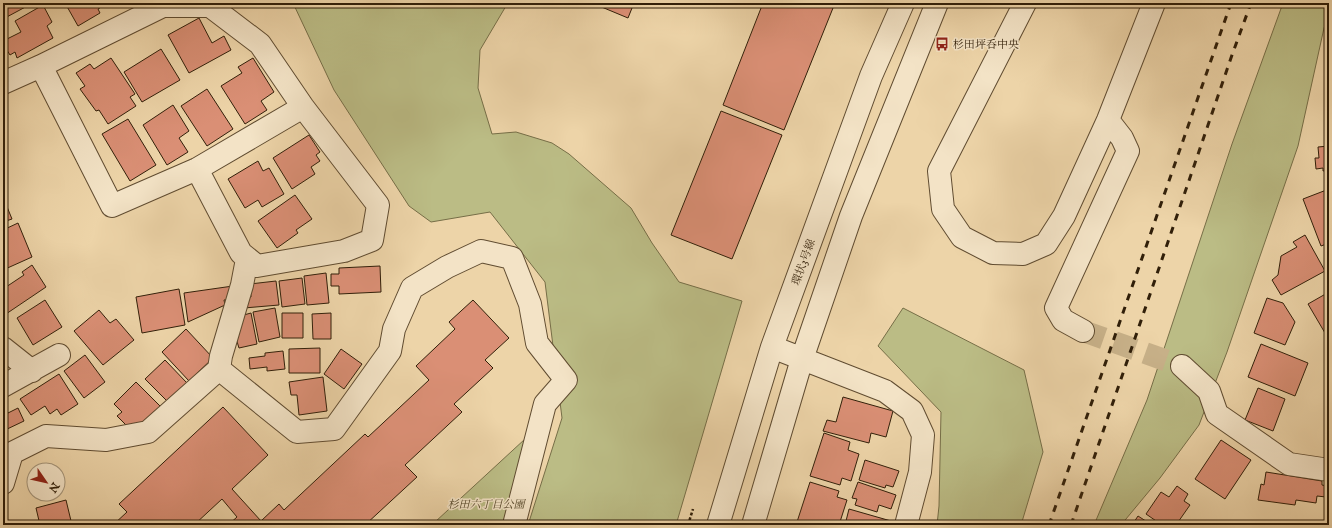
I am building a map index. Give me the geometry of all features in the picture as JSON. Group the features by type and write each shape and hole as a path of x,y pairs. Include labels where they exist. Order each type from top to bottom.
{"street":[{"name":"環状3号線","path":"718,525 772,347 871,76 903,3"},
{"path":"753,525 802,359 851,216 937,3"},
{"path":"1025,3 939,171 943,209 962,237 993,253 1023,254 1046,244 1064,216 1108,120 1154,3"},
{"path":"3,83 163,6 210,6 260,44 303,107 378,205 372,240 344,251 257,266 240,253 197,168"},
{"path":"41,66 112,206 197,168 303,107"},
{"path":"1083,331 1063,320 1056,308 1128,151 1122,138 1108,120"},
{"path":"219,369 297,432 334,429 390,351 394,329 412,288 481,251 512,258 530,304 537,343 566,380 545,404 514,525"},
{"path":"3,483 12,453 46,436 106,440 148,432 219,369 221,356 242,285 247,259"},
{"path":"772,347 885,391 912,411 923,435 920,472 906,525"},
{"path":"3,348 32,371"},
{"path":"3,386 59,355"},
{"path":"1182,366 1209,391 1217,414 1289,464 1329,470"}],"green space":[{"path":"293,3 509,3 480,50 478,88 492,134 516,132 552,143 569,154 631,208 652,243 679,282 742,301 676,525 528,525 562,418 545,282 490,212 431,222 409,206 334,90"},
{"path":"1283,3 1329,3 1329,14 1324,28 1298,146 1227,352 1199,425 1160,478 1121,525 1094,525 1147,400 1232,144"},
{"path":"903,308 1024,370 1043,452 1021,525 937,525 939,506 941,412 878,346"},
{"name":"杉田六丁目公園","path":"525,439 503,525 433,525 435,522"}],"building":[{"path":"3,3 30,3 31,4 3,19"},
{"path":"65,3 108,3 98,9 100,13 78,26"},
{"path":"592,3 634,3 628,18"},
{"path":"763,3 835,3 784,130 723,105"},
{"path":"43,5 52,22 47,26 53,38 17,58 15,52 10,55 3,44 3,41 21,32 15,21"},
{"path":"199,18 212,43 224,36 231,50 189,73 168,35"},
{"path":"161,49 180,80 142,102 124,72"},
{"path":"111,58 135,94 130,97 136,106 108,124 99,110 96,111 80,89 85,86 76,73 90,64 94,69"},
{"path":"253,58 274,92 261,101 267,110 245,124 221,86 242,73 238,67"},
{"path":"207,89 233,129 207,146 181,106"},
{"path":"173,105 189,131 179,138 188,152 167,165 143,125"},
{"path":"721,111 782,135 732,259 671,235"},
{"path":"128,119 156,165 130,181 102,134"},
{"path":"309,135 320,152 316,155 320,161 311,167 315,174 292,189 273,158"},
{"path":"1329,146 1329,170 1323,171 1323,168 1316,169 1315,158 1319,158 1318,147"},
{"path":"258,161 263,171 269,168 284,194 262,207 258,200 245,208 228,179"},
{"path":"1329,189 1329,243 1321,246 1303,199"},
{"path":"295,195 312,219 296,230 298,233 277,248 258,221"},
{"path":"3,197 12,219 3,222"},
{"path":"18,223 32,257 3,270 3,230"},
{"path":"1305,235 1325,271 1281,295 1272,280 1278,275 1281,256 1297,247 1293,242"},
{"path":"32,265 46,287 3,316 3,289 24,275 22,272"},
{"path":"380,266 381,292 339,294 339,286 331,286 331,274 339,274 339,268"},
{"path":"326,273 329,303 307,305 304,276"},
{"path":"302,278 305,304 282,307 279,281"},
{"path":"276,281 279,305 244,308 243,298 251,297 250,284"},
{"path":"233,286 233,299 224,300 225,305 188,322 184,293"},
{"path":"179,289 185,325 142,333 136,297"},
{"path":"1329,292 1329,331 1325,333 1308,304"},
{"path":"1267,298 1283,303 1295,322 1285,345 1254,333"},
{"path":"45,300 62,327 33,345 17,318"},
{"path":"473,300 509,338 485,360 493,368 454,404 462,412 405,465 417,477 365,525 228,525 237,517 222,499 194,525 113,525 127,512 119,504 223,407 268,455 232,489 261,521 279,504 284,510 365,434 368,437 429,380 416,366 455,329 449,322"},
{"path":"275,308 280,337 259,342 253,312"},
{"path":"99,310 110,323 116,319 134,340 103,365 74,331"},
{"path":"251,313 257,344 239,348 235,335 240,316"},
{"path":"282,313 303,313 303,338 282,338"},
{"path":"331,313 331,339 313,339 312,314"},
{"path":"186,329 213,358 189,381 162,352"},
{"path":"1261,344 1308,363 1295,396 1248,377"},
{"path":"320,348 320,373 289,373 289,349"},
{"path":"341,349 362,364 344,389 324,374"},
{"path":"283,351 285,369 267,371 267,367 250,369 249,358 265,356 265,353"},
{"path":"85,355 105,382 84,398 64,371"},
{"path":"165,360 187,383 168,402 145,379"},
{"path":"59,374 78,404 61,415 57,409 50,414 45,406 31,415 20,399"},
{"path":"323,377 327,411 299,415 297,395 291,395 289,382"},
{"path":"136,382 160,406 134,433 117,416 122,412 114,404"},
{"path":"1258,388 1285,399 1273,431 1245,420"},
{"path":"843,397 893,411 886,437 871,433 869,443 823,431 827,420 836,422"},
{"path":"5,407 8,413 18,408 24,421 3,431 3,408"},
{"path":"824,433 850,442 848,450 859,454 851,481 842,478 840,485 810,476"},
{"path":"1221,440 1251,460 1225,499 1195,479"},
{"path":"865,460 899,471 893,487 886,485 885,488 859,480"},
{"path":"1266,472 1322,481 1322,485 1327,486 1326,497 1317,496 1316,503 1296,500 1295,505 1258,500 1261,484 1264,485"},
{"path":"810,482 839,491 837,497 847,500 839,525 796,525"},
{"path":"858,482 896,495 891,509 879,505 877,512 855,505 857,499 852,498"},
{"path":"1177,486 1188,494 1184,501 1190,505 1176,525 1162,525 1146,514 1161,492 1169,497"},
{"path":"66,500 72,525 40,525 36,508 58,502 66,502"},
{"path":"849,509 891,521 889,525 845,525"},
{"path":"1138,516 1152,525 1132,525"}],"tunnel":[{"path":"1083,331 1182,366"}],"railway":[{"path":"1049,525 1231,3"},
{"path":"1071,525 1251,3"}],"place":[{"name":"杉田坪呑中央","path":"942,44"}]}
